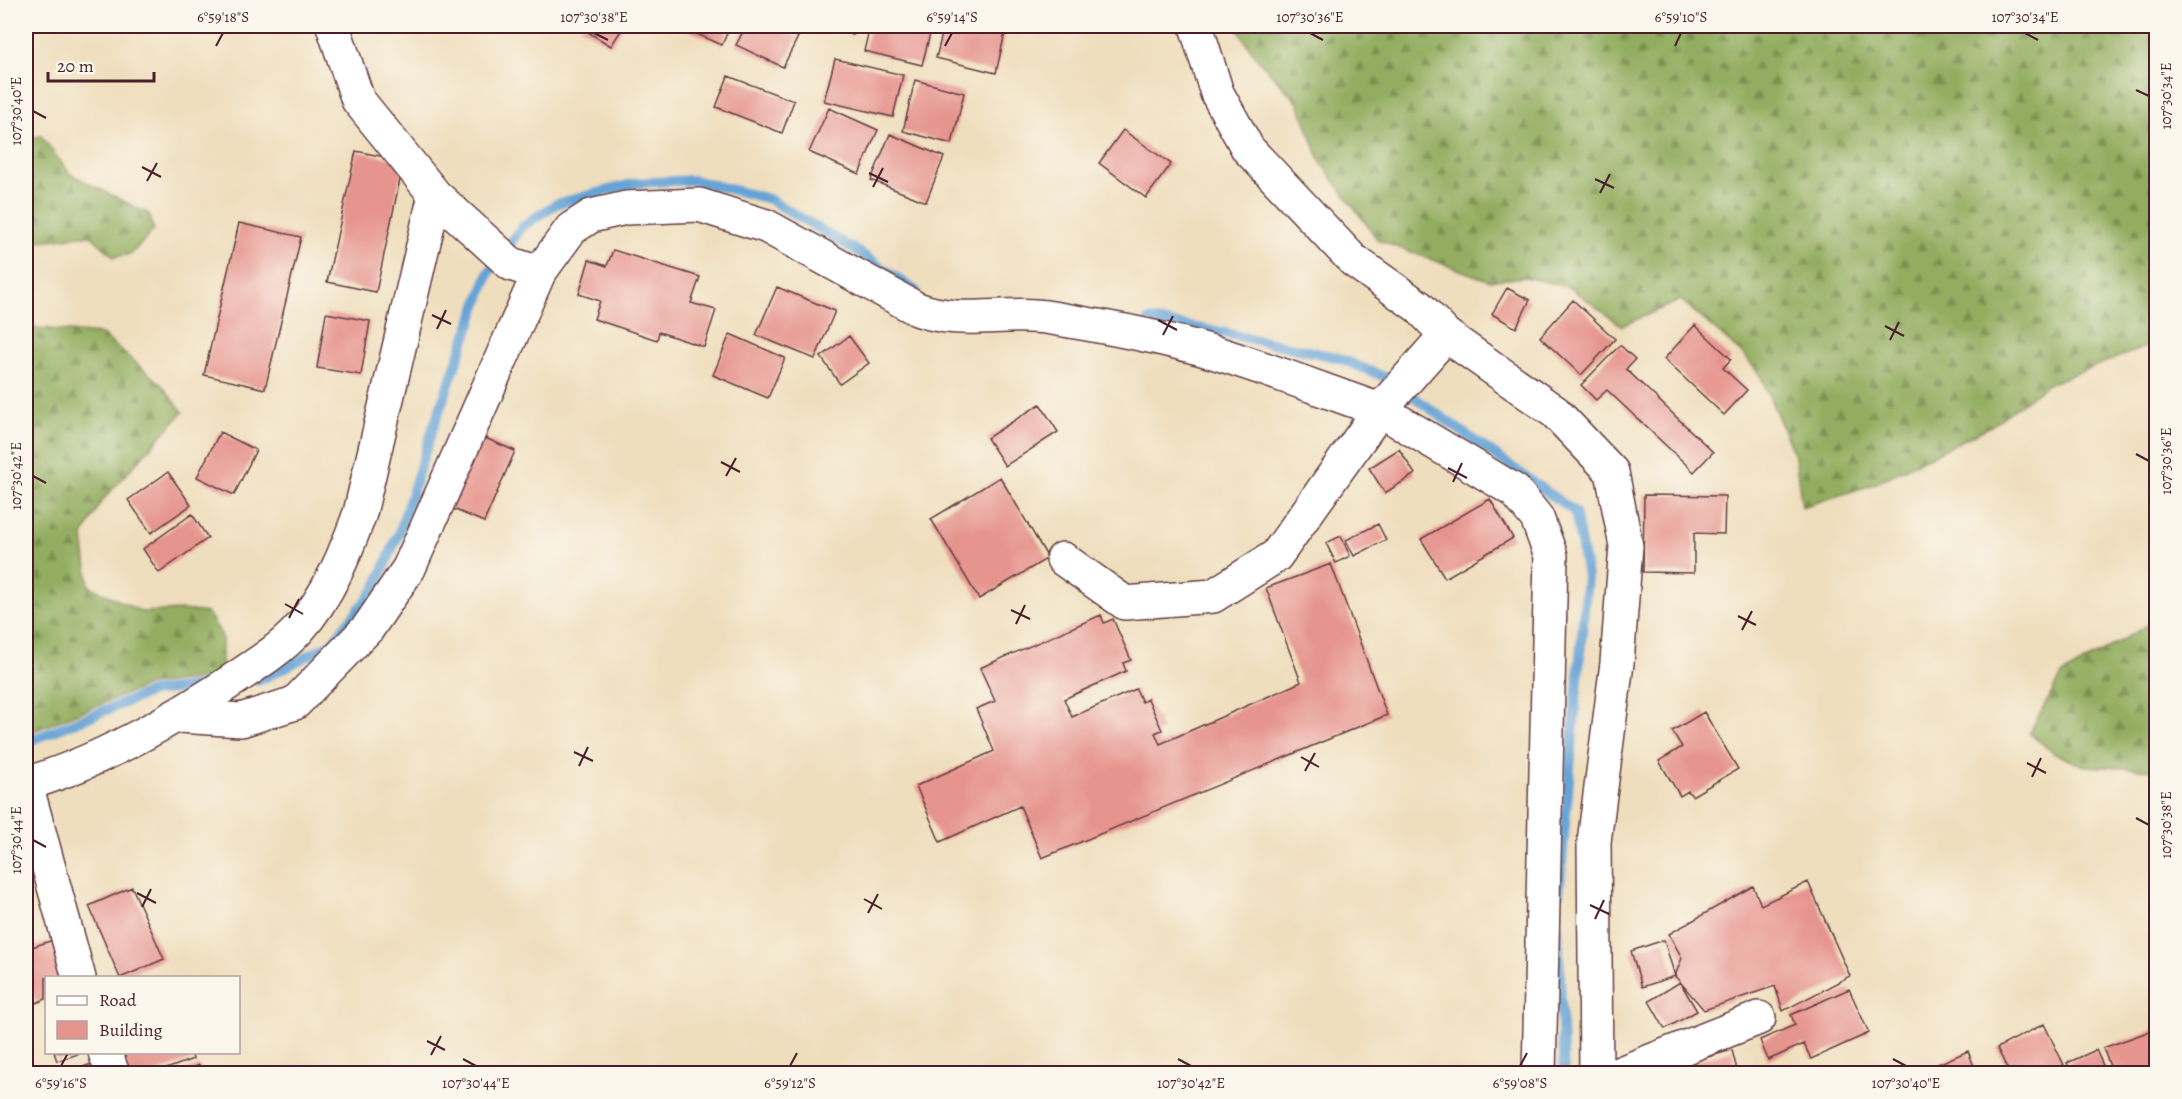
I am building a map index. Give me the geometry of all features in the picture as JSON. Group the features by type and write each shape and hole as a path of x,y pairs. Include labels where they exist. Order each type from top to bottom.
{"street":[{"path":"333,26 358,100 435,195 476,234 525,269"},
{"path":"1196,26 1216,93 1248,149 1353,260 1419,307 1446,335 1555,412 1612,472 1626,546 1617,663 1594,842 1596,1074"},
{"path":"78,976 26,784 58,774 179,716 260,662 298,630 342,562 360,513 435,195"},
{"path":"179,716 241,720 295,703 368,628 409,568 525,269 571,229 591,216 626,208 699,205 766,226 916,309 935,316 952,319 1048,317 1146,336 1216,353 1380,410 1515,491 1537,518 1551,556 1539,1074"},
{"path":"1063,559 1125,603 1213,596 1276,556 1380,410 1446,335"},
{"path":"1618,1074 1759,1018"},
{"path":"105,1054 112,1074"}],"green space":[{"path":"1236,26 2156,26 2156,343 2048,384 1991,426 1872,485 1802,507 1795,457 1761,377 1746,357 1681,300 1622,326 1569,287 1524,277 1490,281 1378,240 1321,163 1298,103 1254,55"},
{"path":"41,136 70,174 149,214 154,230 131,254 114,257 90,235 41,241 26,235 26,138"},
{"path":"26,327 101,334 161,384 183,412 101,502 83,536 89,586 142,612 182,610 208,613 222,636 222,676 149,685 26,734"},
{"path":"2156,620 2156,770 2084,766 2055,754 2029,733 2062,675"}],"building":[{"path":"578,26 624,26 611,46"},
{"path":"679,26 730,26 722,45"},
{"path":"746,26 773,26 798,37 783,67 736,45"},
{"path":"830,26 857,26 853,35"},
{"path":"870,26 932,26 922,65 864,51"},
{"path":"944,26 974,26 1005,33 996,73 936,58"},
{"path":"835,59 903,75 893,117 824,101"},
{"path":"728,76 794,101 782,133 716,107"},
{"path":"915,80 964,93 952,144 903,131"},
{"path":"829,108 878,130 859,174 809,152"},
{"path":"1123,130 1171,164 1146,198 1099,163"},
{"path":"890,134 944,157 926,202 871,180"},
{"path":"356,151 404,161 376,292 327,282"},
{"path":"239,223 301,237 265,389 204,375"},
{"path":"613,250 700,277 691,303 716,310 704,347 659,332 657,340 594,319 600,301 579,294 589,260 607,266"},
{"path":"777,287 835,311 815,359 756,335"},
{"path":"1507,288 1530,300 1516,328 1492,314"},
{"path":"1573,300 1615,339 1581,375 1540,337"},
{"path":"326,313 370,321 361,375 317,368"},
{"path":"1695,325 1731,359 1723,368 1747,390 1724,415 1664,359"},
{"path":"730,334 785,358 768,398 713,375"},
{"path":"849,336 869,363 840,384 821,357"},
{"path":"1620,345 1635,359 1626,369 1713,452 1694,472 1607,390 1596,400 1581,385"},
{"path":"1040,404 1058,432 1005,466 987,438"},
{"path":"220,432 256,450 234,495 197,477"},
{"path":"476,434 515,451 484,522 446,506"},
{"path":"1399,449 1415,474 1385,493 1369,468"},
{"path":"168,472 191,505 151,533 128,500"},
{"path":"1000,477 1048,558 979,599 931,519"},
{"path":"1644,495 1725,496 1724,534 1694,533 1694,573 1643,572"},
{"path":"1490,499 1513,538 1445,578 1421,539"},
{"path":"192,514 208,538 159,573 143,549"},
{"path":"1378,524 1386,540 1354,556 1346,540"},
{"path":"1341,536 1350,556 1336,563 1326,543"},
{"path":"1331,564 1387,715 1042,858 1020,806 940,842 916,786 994,751 976,709 995,701 980,668 1101,615 1104,623 1113,619 1131,660 1123,663 1126,671 1064,699 1072,717 1136,689 1142,702 1148,699 1162,730 1155,733 1160,744 1301,682 1266,588"},
{"path":"1704,712 1738,769 1692,796 1688,791 1680,796 1659,761 1682,747 1672,731"},
{"path":"1808,882 1850,976 1783,1011 1775,986 1704,1010 1675,976 1682,958 1669,934 1753,886 1761,905"},
{"path":"132,887 164,959 125,976 119,976 89,906"},
{"path":"56,939 68,976 45,976 45,999 36,1003 26,971 26,949"},
{"path":"1664,940 1675,976 1642,987 1631,951"},
{"path":"1680,982 1697,1011 1665,1029 1649,1001"},
{"path":"26,986 31,1003 26,1005"},
{"path":"1849,989 1869,1033 1811,1059 1804,1044 1768,1060 1760,1040 1795,1025 1791,1015"},
{"path":"2044,1024 2064,1065 2046,1074 2010,1074 1997,1048"},
{"path":"2156,1029 2156,1072 2113,1074 2103,1048"},
{"path":"1732,1050 1738,1074 1652,1074 1652,1073"},
{"path":"2096,1050 2107,1074 2072,1074 2067,1063"},
{"path":"1968,1051 1977,1074 1926,1074 1924,1070"},
{"path":"55,1054 78,1054 57,1061"},
{"path":"116,1054 192,1054 193,1059 153,1074 123,1074"},
{"path":"101,1061 104,1074 65,1074 65,1073"},
{"path":"199,1065 203,1074 180,1074"}],"waterway":[{"path":"258,681 331,644 375,589 399,533 432,431 489,272 523,226 556,204 635,183 694,180 769,199 862,254 916,291"},
{"path":"1149,320 1220,332 1339,358 1387,378 1575,512 1587,576 1559,893"},
{"path":"26,742 151,692 207,685"},
{"path":"1558,929 1564,1074"}]}
